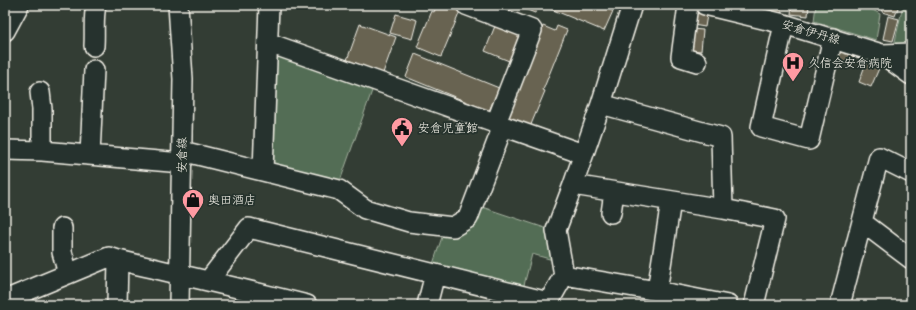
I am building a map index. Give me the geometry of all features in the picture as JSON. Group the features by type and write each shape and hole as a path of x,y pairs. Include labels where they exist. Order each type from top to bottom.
{"street":[{"path":"5,31 19,5"},
{"path":"94,46 94,17 96,5"},
{"name":"安倉線","path":"178,5 183,79 179,305"},
{"path":"263,170 269,43 269,5"},
{"path":"5,150 90,155 182,157 263,170 339,190 365,209 372,212 409,222 453,227 468,218 532,30 466,5"},
{"path":"209,280 249,228 540,300 546,305 564,276 556,230 601,104 632,5"},
{"path":"682,57 688,5"},
{"name":"安倉伊丹線","path":"705,5 759,12 784,24 882,54 911,75"},
{"path":"784,24 757,134 809,140 832,38"},
{"path":"269,43 583,154"},
{"path":"882,54 911,53"},
{"path":"90,155 94,70"},
{"path":"40,92 42,109 42,151"},
{"path":"601,104 721,137 724,209"},
{"path":"840,305 880,157 911,173"},
{"path":"573,185 724,209 775,219 754,305"},
{"path":"611,213 614,192"},
{"path":"667,297 671,201"},
{"path":"862,222 911,259"},
{"path":"62,228 62,252 68,274"},
{"path":"5,300 109,257 180,275 209,280 307,305"},
{"path":"117,305 118,260"},
{"path":"427,305 435,274"},
{"path":"564,276 667,297 728,305"}],"green space":[{"path":"816,5 864,5 880,14 876,40 814,21"},
{"path":"903,5 911,5 911,47 894,46"},
{"path":"277,54 373,88 339,184 271,164 272,58"},
{"path":"482,207 551,230 553,260 532,254 522,293 433,264 444,231"}],"building":[{"path":"437,5 452,5 461,9 441,57 417,47 432,11 434,12"},
{"path":"514,5 539,5 535,13"},
{"path":"547,5 599,5 613,11 604,31 546,7"},
{"path":"763,5 786,5 780,7 782,12 767,17"},
{"path":"797,5 809,5 808,16 791,14 792,7 797,7"},
{"path":"884,5 899,5 895,16 882,12"},
{"path":"695,13 707,15 705,27 693,25"},
{"path":"396,14 417,20 412,39 390,33"},
{"path":"888,16 899,19 893,41 883,39"},
{"path":"360,24 396,37 383,73 347,60"},
{"path":"495,26 519,36 509,61 485,51"},
{"path":"543,26 555,31 557,26 567,30 530,127 508,118 512,110 510,110 520,89 518,88"},
{"path":"692,29 703,30 701,51 690,50"},
{"path":"839,47 855,51 851,66 836,62"},
{"path":"415,54 499,88 489,111 406,77"},
{"path":"867,60 880,66 871,87 859,82"}],"place":[{"name":"久信会安倉病院","path":"793,82"},
{"name":"安倉児童館","path":"402,148"},
{"name":"奥田酒店","path":"193,220"}]}
